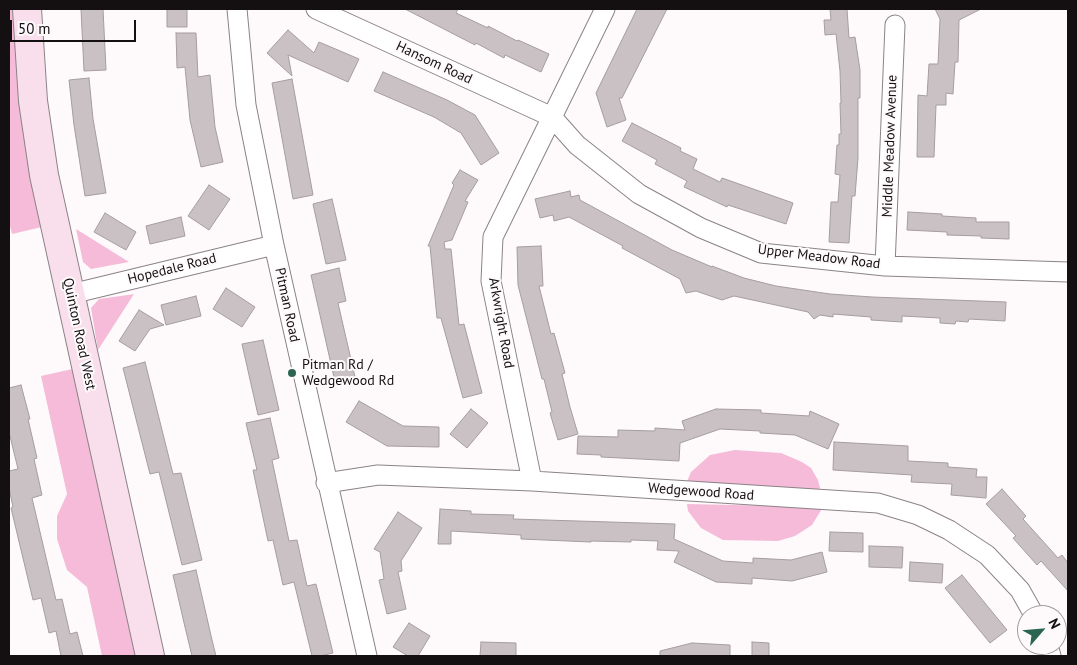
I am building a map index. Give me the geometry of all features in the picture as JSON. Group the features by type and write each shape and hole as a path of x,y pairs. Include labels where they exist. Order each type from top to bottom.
{"street":[{"name":"Quinton Road West","path":"27,9 33,101 44,175 150,656"},
{"name":"Pitman Road","path":"237,9 246,105 274,245 326,483 367,656"},
{"name":"Hansom Road","path":"316,9 552,117"},
{"path":"552,117 605,9"},
{"name":"Middle Meadow Avenue","path":"885,266 895,25"},
{"name":"Upper Meadow Road","path":"552,117 577,145 639,194 701,228 762,253 885,266 1068,272"},
{"name":"Arkwright Road","path":"532,481 490,281 493,238 552,117"},
{"name":"Hopedale Road","path":"71,294 274,245"},
{"name":"Wedgewood Road","path":"326,483 378,475 532,481 878,503 918,515 949,530 987,555 1020,590 1028,605"}],"shaded area":[{"path":"9,9 21,9 46,226 12,234 9,222"},
{"path":"76,229 129,262 91,269 83,262"},
{"path":"134,294 98,350 91,308 99,299"},
{"path":"77,368 142,656 102,656 87,587 67,570 57,539 57,516 67,494 41,376"},
{"path":"735,450 781,453 802,462 811,468 820,488 813,494 686,484 691,472 710,455"},
{"path":"687,504 823,507 812,525 795,536 778,541 723,540 701,528 688,511"}],"building":[{"path":"81,9 103,9 106,70 84,71"},
{"path":"167,9 187,9 187,27 167,27"},
{"path":"405,9 458,9 456,13 549,54 541,72 505,55 504,58 476,43 475,45"},
{"path":"637,9 667,9 622,98 619,98 626,120 607,127 596,93"},
{"path":"830,9 847,9 849,38 855,37 860,70 858,158 855,196 852,196 849,243 829,242 831,202 838,202 840,175 835,174 837,145 839,145 839,134 841,134 840,71 836,34 825,35 824,20 831,20"},
{"path":"935,9 981,9 959,20 958,62 955,62 953,94 946,93 946,105 936,105 934,157 917,157 918,95 927,96 929,64 938,64 940,19"},
{"path":"288,30 314,53 319,42 359,59 348,82 288,55 292,76 267,53"},
{"path":"176,33 196,33 198,77 210,75 215,127 223,162 201,167 190,120 185,67 177,68"},
{"path":"383,72 447,100 475,115 499,153 481,165 461,133 434,117 374,91"},
{"path":"89,78 93,119 106,193 85,196 69,80"},
{"path":"292,79 313,195 293,199 272,83"},
{"path":"632,123 681,148 680,151 697,159 693,169 720,182 722,178 793,203 786,224 728,205 727,207 684,187 687,181 655,164 657,160 622,141"},
{"path":"460,170 478,180 465,201 468,202 452,240 444,242 445,249 451,249 459,325 464,324 482,393 463,398 441,318 437,318 430,246 428,246 454,185 452,183"},
{"path":"209,185 230,199 209,230 188,216"},
{"path":"570,191 571,197 579,195 580,200 672,250 744,278 776,286 830,294 1006,302 1005,321 969,319 968,322 956,321 955,324 940,323 940,318 902,316 902,322 871,320 871,317 833,314 833,317 820,315 814,319 808,312 734,296 722,300 696,291 686,293 680,279 569,217 554,221 553,215 540,218 535,199"},
{"path":"332,199 346,260 326,264 313,204"},
{"path":"908,212 976,218 976,222 1009,222 1009,239 947,235 947,232 907,230"},
{"path":"105,213 136,232 126,250 94,232"},
{"path":"181,217 185,236 150,244 146,226"},
{"path":"541,246 543,286 539,286 551,334 554,333 565,373 562,374 578,434 558,440 550,413 552,412 544,379 542,379 518,285 517,247"},
{"path":"339,268 346,301 338,303 355,377 335,382 311,275"},
{"path":"226,288 255,307 242,327 213,309"},
{"path":"196,296 201,316 166,325 161,305"},
{"path":"139,310 164,325 150,329 135,351 119,341"},
{"path":"263,340 279,410 258,415 242,344"},
{"path":"145,362 173,474 181,473 202,560 182,565 159,472 150,474 123,368"},
{"path":"21,385 30,419 28,419 37,458 34,459 42,495 32,498 56,600 62,599 70,634 77,632 83,656 61,656 56,631 49,633 41,598 33,600 11,508 13,507 9,488 9,471 18,469 9,432 9,388"},
{"path":"359,401 403,426 439,427 439,447 387,446 346,422"},
{"path":"471,409 488,423 467,448 450,434"},
{"path":"716,409 761,410 761,413 809,416 810,411 839,424 828,449 795,435 720,429 680,443 679,461 577,454 578,436 618,437 618,430 655,431 655,428 685,430 682,421"},
{"path":"270,418 279,458 272,460 289,541 297,540 307,586 316,584 333,653 312,656 294,582 283,585 273,540 268,541 253,470 257,470 246,423"},
{"path":"834,442 908,446 908,461 948,463 948,467 977,469 976,477 987,477 986,498 951,495 952,484 911,482 912,475 833,470"},
{"path":"1002,489 1026,516 1023,519 1058,558 1062,555 1068,563 1068,591 1041,561 1037,565 1013,538 1016,536 986,504"},
{"path":"440,509 471,511 471,514 514,515 513,519 675,524 674,539 723,561 753,563 753,558 791,560 822,552 827,572 792,581 752,578 752,584 716,582 674,562 679,551 657,550 658,541 591,542 521,539 521,535 451,531 451,544 438,544"},
{"path":"398,512 422,528 401,561 402,571 398,572 406,609 387,614 379,580 384,579 380,552 374,549"},
{"path":"830,532 863,533 863,552 829,551"},
{"path":"869,546 903,547 902,568 869,567"},
{"path":"910,562 943,564 942,583 909,581"},
{"path":"196,570 216,656 192,656 185,627 173,575"},
{"path":"962,575 1007,630 990,643 945,588"},
{"path":"409,623 430,636 418,656 408,656 393,647"},
{"path":"481,642 516,643 516,656 480,656"},
{"path":"752,642 769,643 769,656 752,656"},
{"path":"692,643 730,645 730,656 660,656 660,651"}],"place":[{"name":"Pitman Rd / Wedgewood Rd","path":"292,373"}]}
